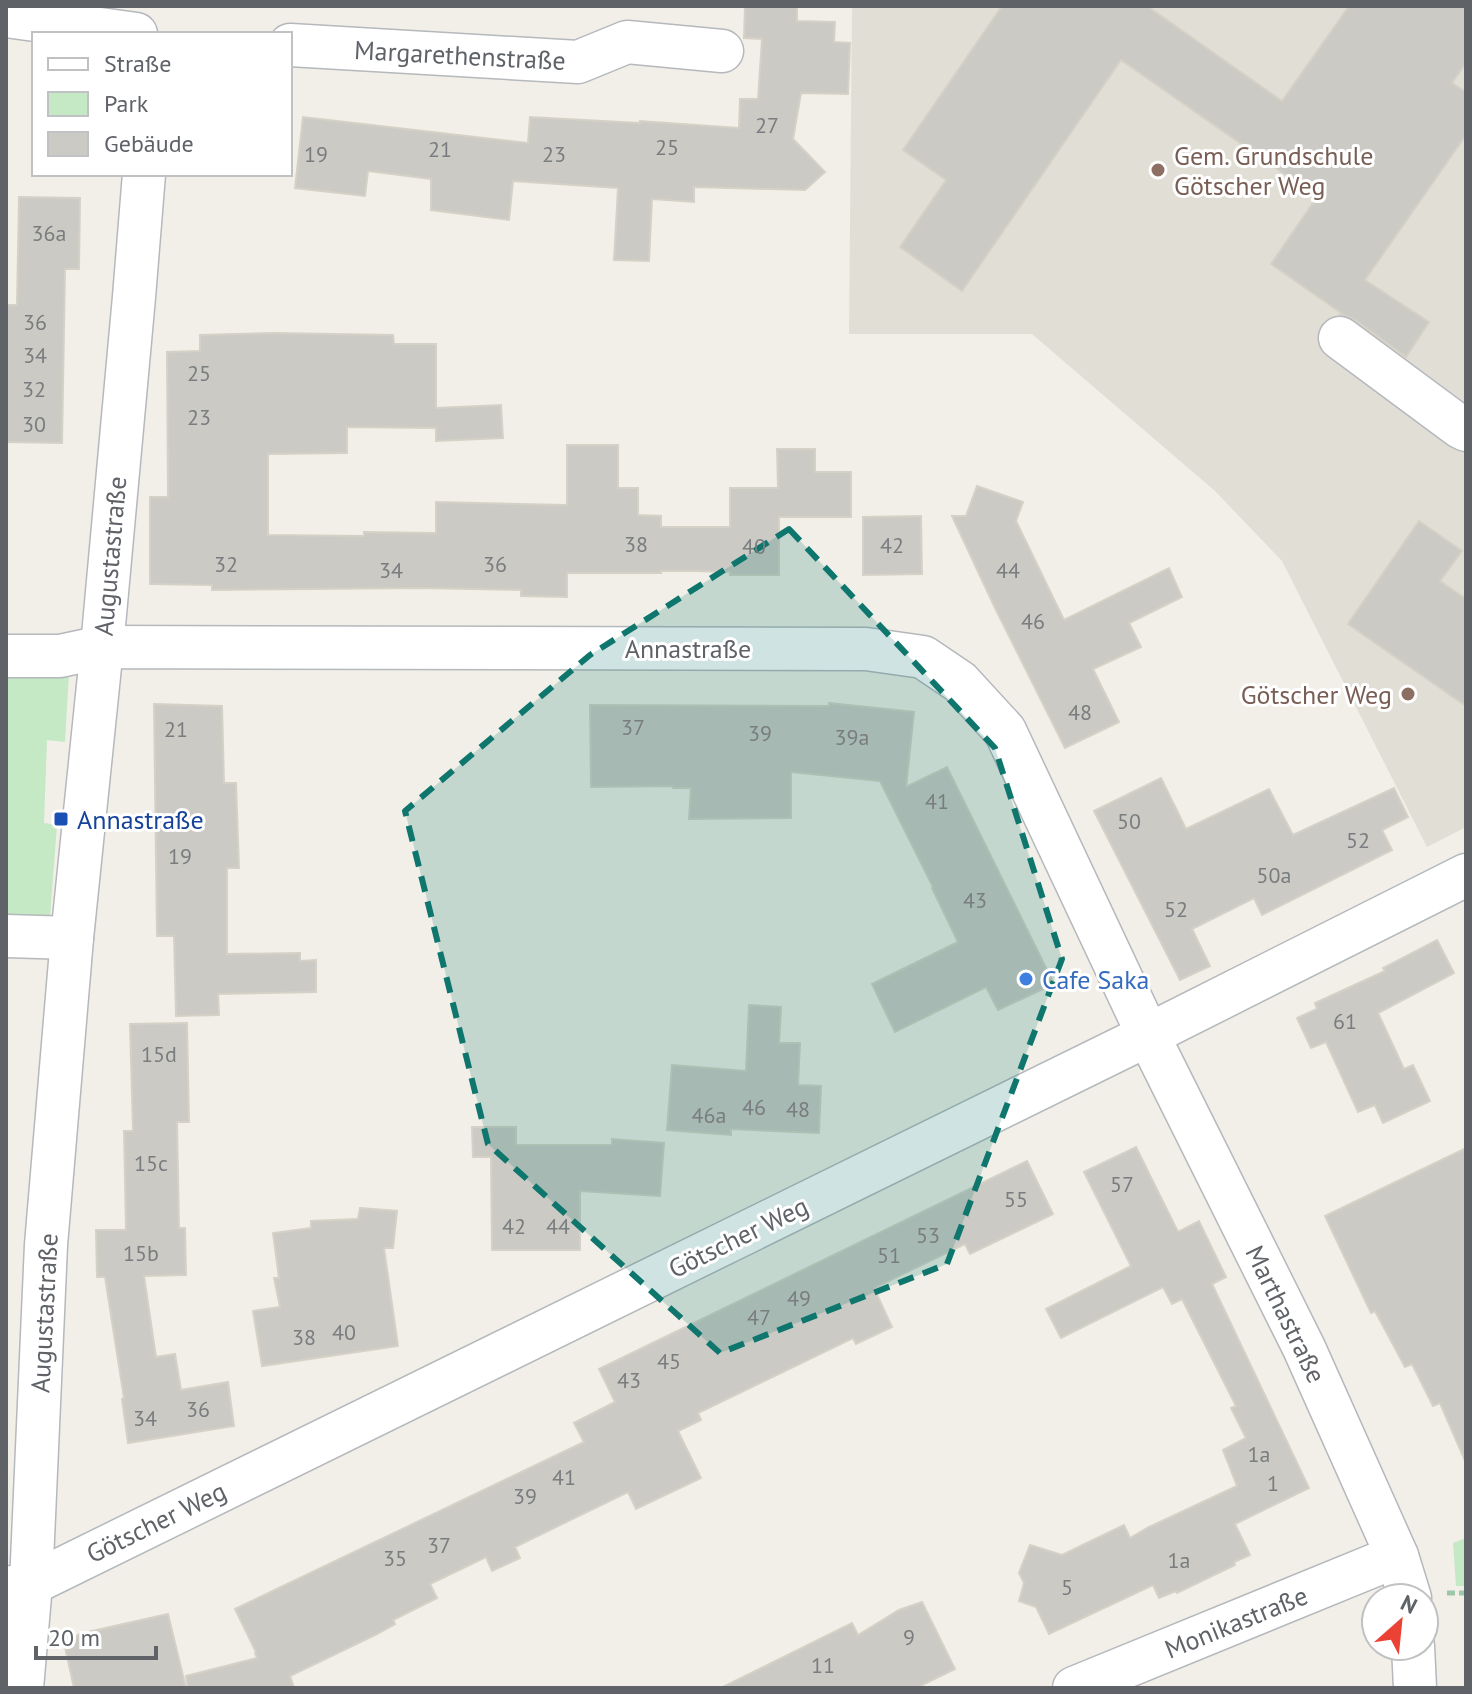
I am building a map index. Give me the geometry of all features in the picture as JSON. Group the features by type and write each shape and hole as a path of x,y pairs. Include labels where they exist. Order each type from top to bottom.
{"street":[{"path":"155,32 157,6"},
{"path":"6,16 122,32"},
{"name":"Margarethenstraße","path":"292,45 578,62 627,42 722,51"},
{"name":"Augustastraße","path":"22,1688 19,1586 46,1245 144,176"},
{"path":"1340,338 1466,430"},
{"name":"Annastraße","path":"6,656 60,656 102,647 866,649 923,657 960,682 1005,731 1148,1035"},
{"name":"Götscher Weg","path":"19,1586 1148,1035 1466,875"},
{"path":"6,936 72,938"},
{"name":"Marthastraße","path":"1148,1035 1304,1348 1397,1556 1405,1582"},
{"name":"Monikastraße","path":"1074,1688 1397,1556"},
{"path":"1414,1662 1415,1688"}],"highlighted area":[{"path":"789,529 995,748 1062,959 947,1264 720,1353 488,1144 405,811 590,655"}],"shaded area":[{"name":"Gem. Grundschule Götscher Weg","path":"852,6 1466,6 1466,827 1427,847 1282,561 1215,491 1032,334 849,334"}],"green space":[{"path":"6,673 69,673 65,742 47,740 44,823 57,825 49,930 6,929"},
{"path":"1466,1538 1466,1586 1456,1586 1453,1543"}],"building":[{"path":"745,6 797,6 797,21 835,22 834,42 850,43 848,94 801,93 793,139 825,172 805,190 694,187 694,202 652,199 649,261 614,260 618,188 513,181 509,220 431,210 431,179 368,171 365,196 295,188 303,117 528,143 530,117 739,128 740,99 758,99 762,39 744,38"},
{"path":"1002,6 1147,6 1282,101 1349,6 1466,6 1466,63 1452,83 1466,92 1466,135 1365,280 1429,322 1406,357 1271,264 1317,197 1121,60 962,291 900,247 946,180 903,150"},
{"path":"19,197 80,198 79,269 65,269 62,443 6,442 6,305 17,305"},
{"path":"200,335 393,335 394,344 436,344 436,408 501,405 503,438 436,441 436,428 347,427 347,453 268,454 268,535 436,533 436,502 567,505 567,445 618,445 618,488 638,488 638,515 661,516 661,527 730,527 730,488 778,488 777,449 815,449 815,472 851,472 851,517 779,517 779,575 694,571 567,573 567,597 521,596 521,590 212,590 212,585 150,584 150,497 168,497 167,352 200,351"},
{"path":"977,486 1023,502 1016,521 1064,620 1169,568 1182,597 1129,623 1141,647 1093,669 1119,722 1065,748 952,516 966,516"},
{"path":"921,516 922,574 863,575 863,517"},
{"path":"1419,521 1462,551 1440,581 1466,599 1466,706 1348,624"},
{"path":"829,703 914,712 906,787 947,767 1054,984 998,1010 986,987 895,1032 872,984 958,942 880,781 791,772 791,818 689,819 691,788 591,787 590,705 829,706"},
{"path":"154,704 222,706 224,783 236,783 239,868 227,868 227,954 300,953 300,961 316,960 316,992 218,994 219,1015 176,1016 174,936 157,936"},
{"path":"1161,778 1186,829 1269,789 1293,835 1394,788 1408,817 1382,830 1392,850 1262,915 1254,898 1192,929 1210,966 1180,980 1094,811"},
{"path":"1437,940 1454,973 1378,1013 1404,1069 1413,1065 1430,1101 1383,1123 1375,1105 1358,1112 1326,1042 1311,1048 1297,1018 1317,1009 1315,1003 1385,971 1383,968"},
{"path":"749,1005 781,1007 779,1043 800,1043 798,1085 821,1086 819,1133 731,1129 731,1135 667,1130 672,1065 746,1071"},
{"path":"187,1023 189,1122 177,1122 179,1228 185,1228 186,1275 144,1276 156,1357 175,1354 181,1390 228,1382 234,1426 128,1443 105,1277 97,1277 96,1230 126,1230 124,1131 133,1131 130,1024"},
{"path":"472,1127 516,1127 516,1145 612,1145 612,1139 664,1143 660,1196 580,1191 580,1250 492,1250 491,1157 473,1157"},
{"path":"1136,1147 1178,1232 1199,1221 1226,1277 1212,1284 1309,1488 1235,1524 1250,1555 1234,1562 1235,1565 1177,1593 1159,1598 1153,1585 1049,1634 1036,1607 1019,1601 1024,1583 1019,1573 1030,1545 1062,1555 1124,1525 1130,1538 1237,1486 1223,1450 1246,1438 1231,1408 1236,1406 1182,1299 1172,1304 1163,1287 1061,1338 1046,1309 1131,1266 1084,1172"},
{"path":"1466,1148 1466,1463 1440,1403 1433,1406 1412,1364 1405,1367 1375,1311 1371,1313 1325,1216"},
{"path":"1027,1161 1053,1214 970,1254 965,1244 874,1288 892,1327 856,1344 853,1338 698,1413 701,1420 678,1431 701,1478 636,1509 628,1492 515,1547 520,1558 492,1571 486,1557 430,1584 437,1598 393,1620 395,1624 377,1634 290,1676 294,1688 188,1688 186,1676 257,1658 235,1609 584,1442 574,1423 615,1402 599,1369"},
{"path":"360,1208 397,1211 393,1248 384,1248 398,1346 262,1366 253,1311 280,1307 274,1278 279,1278 273,1233 311,1228 311,1221 358,1219"},
{"path":"922,1602 955,1669 916,1688 721,1688 852,1623 858,1635 899,1610"},
{"path":"168,1614 186,1688 74,1688 65,1647 79,1634"}],"place":[{"name":"Gem. Grundschule Götscher Weg","path":"1158,170"},
{"name":"Götscher Weg","path":"1408,694"},
{"name":"Annastraße","path":"61,819"},
{"name":"Cafe Saka","path":"1026,979"}]}
